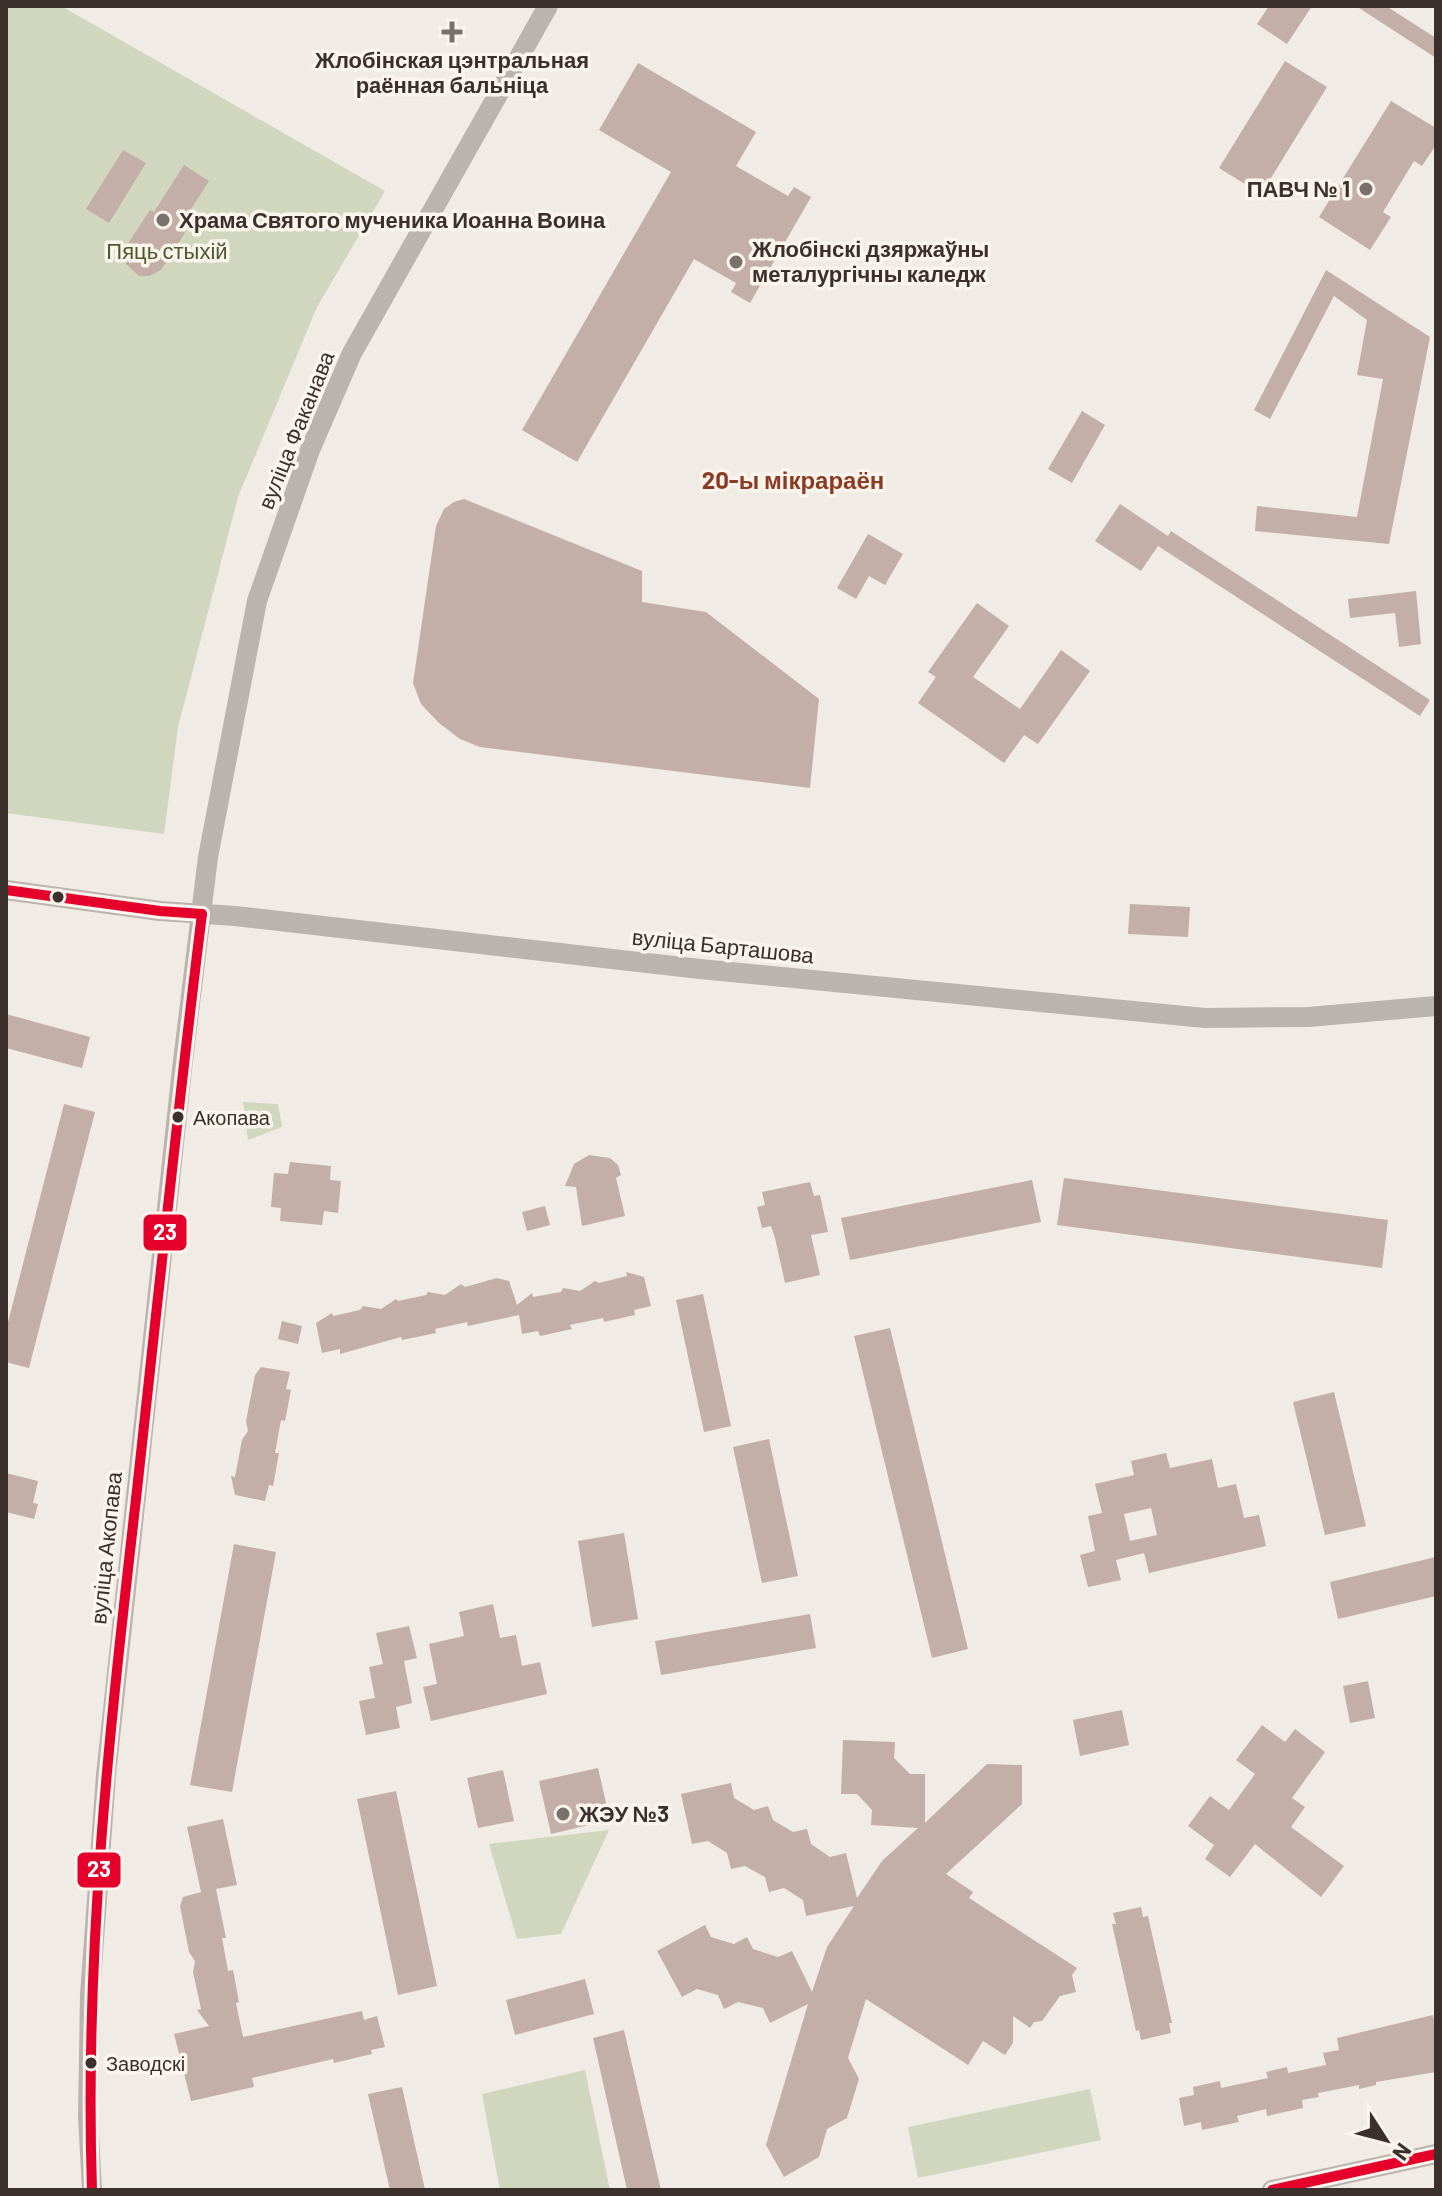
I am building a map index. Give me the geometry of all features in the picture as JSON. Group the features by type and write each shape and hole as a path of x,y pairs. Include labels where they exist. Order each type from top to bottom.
{"main road":[{"name":"вуліца Факанава","path":"202,914 208,857 257,601 310,450 352,353 548,6"},
{"name":"вуліца Барташова","path":"6,890 160,911 684,967 1205,1018 1308,1017 1436,1006"},
{"name":"вуліца Акопава","path":"92,2190 88,2117 90,1995 106,1775 182,1069 202,914"},
{"path":"1272,2190 1436,2154"}],"green space":[{"name":"Пяць стыхій","path":"6,6 61,6 385,191 317,307 238,497 178,727 164,834 6,813"},
{"path":"243,1102 278,1104 282,1127 248,1140"},
{"path":"609,1830 561,1934 517,1939 489,1844"},
{"path":"585,2070 610,2190 500,2190 482,2094"},
{"path":"1090,2089 1101,2140 918,2178 908,2127"}],"building":[{"path":"1269,6 1312,6 1287,44 1257,24"},
{"path":"1356,6 1386,6 1436,38 1436,58"},
{"path":"1285,61 1327,87 1261,194 1219,168"},
{"name":"Жлобінскі дзяржаўны металургічны каледж","path":"638,63 756,132 736,166 788,196 794,187 811,197 750,303 731,292 736,283 694,259 577,462 522,430 671,172 599,130"},
{"name":"ПАВЧ № 1","path":"1391,101 1436,128 1436,145 1422,166 1414,161 1383,212 1391,217 1370,250 1319,217"},
{"path":"123,150 146,163 109,223 86,209"},
{"name":"Храма Святого мученика Иоанна Воина","path":"184,165 209,181 179,228 185,233 161,270 149,276 139,276 126,264 125,248 150,210 154,212"},
{"path":"1326,270 1430,337 1389,544 1255,531 1257,506 1357,517 1383,379 1357,375 1367,320 1334,296 1270,419 1254,410"},
{"path":"1082,411 1105,425 1072,483 1048,469"},
{"path":"464,499 642,571 642,602 706,612 819,699 810,788 480,747 460,739 439,723 421,704 413,683 436,526 444,509"},
{"path":"1120,504 1168,536 1171,531 1430,700 1420,716 1158,546 1141,571 1095,541"},
{"path":"868,534 903,554 885,585 869,576 856,599 837,588"},
{"path":"1416,591 1421,644 1399,647 1395,613 1350,618 1348,599"},
{"path":"977,603 1009,626 973,677 1020,709 1061,650 1090,671 1038,744 1024,735 1004,763 918,703 936,677 928,672"},
{"path":"1130,904 1190,907 1188,937 1128,934"},
{"path":"6,1014 90,1037 82,1068 6,1048"},
{"path":"64,1104 95,1112 29,1368 6,1362 6,1330"},
{"path":"589,1155 610,1158 618,1165 621,1175 616,1178 625,1216 582,1226 576,1187 565,1186 574,1164"},
{"path":"290,1162 331,1166 330,1180 341,1181 338,1213 324,1211 322,1225 280,1221 281,1208 271,1207 274,1173 288,1174"},
{"path":"1064,1178 1388,1220 1382,1268 1057,1225"},
{"path":"1032,1180 1041,1222 850,1260 841,1218"},
{"path":"810,1182 814,1196 820,1195 828,1232 811,1235 820,1275 785,1283 771,1226 762,1228 757,1207 765,1205 762,1192"},
{"path":"545,1206 550,1225 527,1231 522,1212"},
{"path":"626,1272 644,1277 651,1306 634,1310 635,1315 570,1325 572,1329 540,1336 538,1331 522,1334 519,1315 468,1326 467,1322 435,1329 436,1333 402,1340 401,1337 340,1354 340,1349 322,1353 316,1323 332,1313 333,1316 360,1310 363,1306 381,1309 396,1299 426,1295 428,1292 445,1295 461,1284 465,1287 497,1278 509,1281 517,1305 532,1293 533,1297 561,1292 563,1288 580,1291 595,1281 599,1283 627,1276"},
{"path":"703,1294 731,1426 704,1432 676,1300"},
{"path":"282,1321 302,1326 298,1344 278,1339"},
{"path":"890,1328 968,1649 932,1658 854,1336"},
{"path":"261,1367 290,1372 286,1389 291,1390 285,1421 281,1420 273,1486 269,1485 265,1501 235,1495 231,1476 235,1477 242,1440 248,1431 246,1421 255,1375"},
{"path":"1334,1392 1366,1526 1325,1535 1293,1402"},
{"path":"769,1439 798,1576 762,1583 733,1447"},
{"path":"1166,1453 1170,1468 1212,1459 1218,1488 1236,1484 1244,1518 1259,1515 1266,1546 1149,1573 1144,1553 1116,1560 1121,1580 1088,1587 1080,1555 1095,1551 1088,1516 1102,1513 1095,1484 1134,1475 1131,1461","holes":["1151,1508 1157,1535 1130,1541 1124,1514"]},
{"path":"6,1473 38,1481 33,1503 38,1504 34,1519 6,1512"},
{"path":"624,1533 638,1619 592,1627 578,1541"},
{"path":"234,1544 276,1552 232,1792 190,1785"},
{"path":"1436,1557 1436,1596 1338,1619 1330,1582"},
{"path":"493,1604 500,1638 516,1635 522,1666 540,1662 547,1694 431,1721 423,1687 437,1684 429,1644 464,1636 459,1612"},
{"path":"810,1614 816,1648 661,1675 655,1641"},
{"path":"409,1626 417,1658 404,1661 412,1703 396,1707 400,1728 366,1735 359,1701 375,1698 369,1667 383,1664 376,1633"},
{"path":"1368,1681 1375,1718 1350,1723 1343,1686"},
{"path":"1122,1710 1129,1745 1080,1756 1073,1720"},
{"path":"1262,1725 1285,1742 1295,1729 1325,1752 1292,1798 1305,1807 1291,1827 1344,1866 1321,1897 1255,1844 1230,1877 1205,1859 1214,1845 1188,1826 1210,1796 1229,1810 1255,1774 1236,1760"},
{"path":"843,1740 895,1742 894,1758 910,1774 925,1774 925,1823 987,1764 1022,1765 1022,1804 946,1874 973,1892 969,1898 1077,1968 1072,1975 1076,1992 1060,1996 1042,2021 1034,2022 1030,2028 1013,2016 1013,2043 1005,2055 983,2041 968,2065 866,1999 848,2058 859,2079 847,2118 827,2129 819,2157 784,2177 766,2145 808,2004 770,2023 763,2008 738,2002 724,2009 718,1995 697,1989 682,1997 657,1951 705,1925 711,1937 734,1944 747,1937 753,1949 778,1957 792,1951 812,1992 827,1947 854,1906 806,1916 803,1900 784,1888 769,1892 765,1877 745,1866 731,1869 727,1853 708,1841 692,1844 681,1794 731,1783 734,1798 754,1810 768,1806 773,1820 793,1832 807,1829 811,1844 830,1857 846,1853 857,1898 882,1861 918,1828 871,1825 872,1810 857,1794 841,1794"},
{"path":"598,1768 610,1820 551,1834 539,1781"},
{"path":"503,1770 514,1821 478,1828 467,1778"},
{"path":"396,1791 437,1986 398,1995 357,1799"},
{"path":"223,1819 237,1885 216,1889 226,1938 222,1938 228,1971 233,1970 243,2037 362,2011 364,2020 377,2016 385,2047 371,2050 372,2054 334,2063 333,2059 252,2078 254,2087 191,2101 174,2034 209,2026 197,2010 201,2009 193,1972 195,1961 189,1952 180,1906 183,1897 201,1892 187,1827"},
{"path":"1141,1907 1143,1917 1148,1916 1172,2023 1169,2023 1171,2033 1141,2040 1139,2030 1136,2031 1112,1924 1116,1924 1113,1913"},
{"path":"585,1979 594,2014 515,2035 506,2000"},
{"path":"1433,2015 1436,2072 1376,2082 1376,2085 1359,2089 1359,2085 1318,2093 1319,2097 1302,2100 1303,2108 1267,2116 1266,2109 1237,2116 1239,2122 1202,2130 1201,2122 1184,2126 1179,2098 1194,2095 1193,2087 1220,2081 1221,2088 1268,2078 1266,2072 1287,2067 1288,2073 1326,2065 1323,2053 1339,2050 1337,2038"},
{"path":"624,2030 661,2190 627,2190 593,2038"},
{"path":"402,2087 425,2190 390,2190 368,2094"}],"transit line":[{"name":"23","path":"6,890 202,914"},
{"name":"23","path":"92,2190 92,2013 101,1839 117,1665 202,914"},
{"name":"23","path":"1272,2190 1436,2154"}],"place":[{"name":"Жлобінская цэнтральная раённая бальніца","path":"452,32"},
{"name":"ПАВЧ № 1","path":"1366,189"},
{"name":"Храма Святого мученика Иоанна Воина","path":"163,220"},
{"name":"Жлобінскі дзяржаўны металургічны каледж","path":"736,262"},
{"name":"Акопава","path":"178,1117"},
{"name":"ЖЭУ №3","path":"563,1814"},
{"name":"Заводскі","path":"91,2063"}],"district":[{"name":"20-ы мікрараён","path":"793,481"}]}
